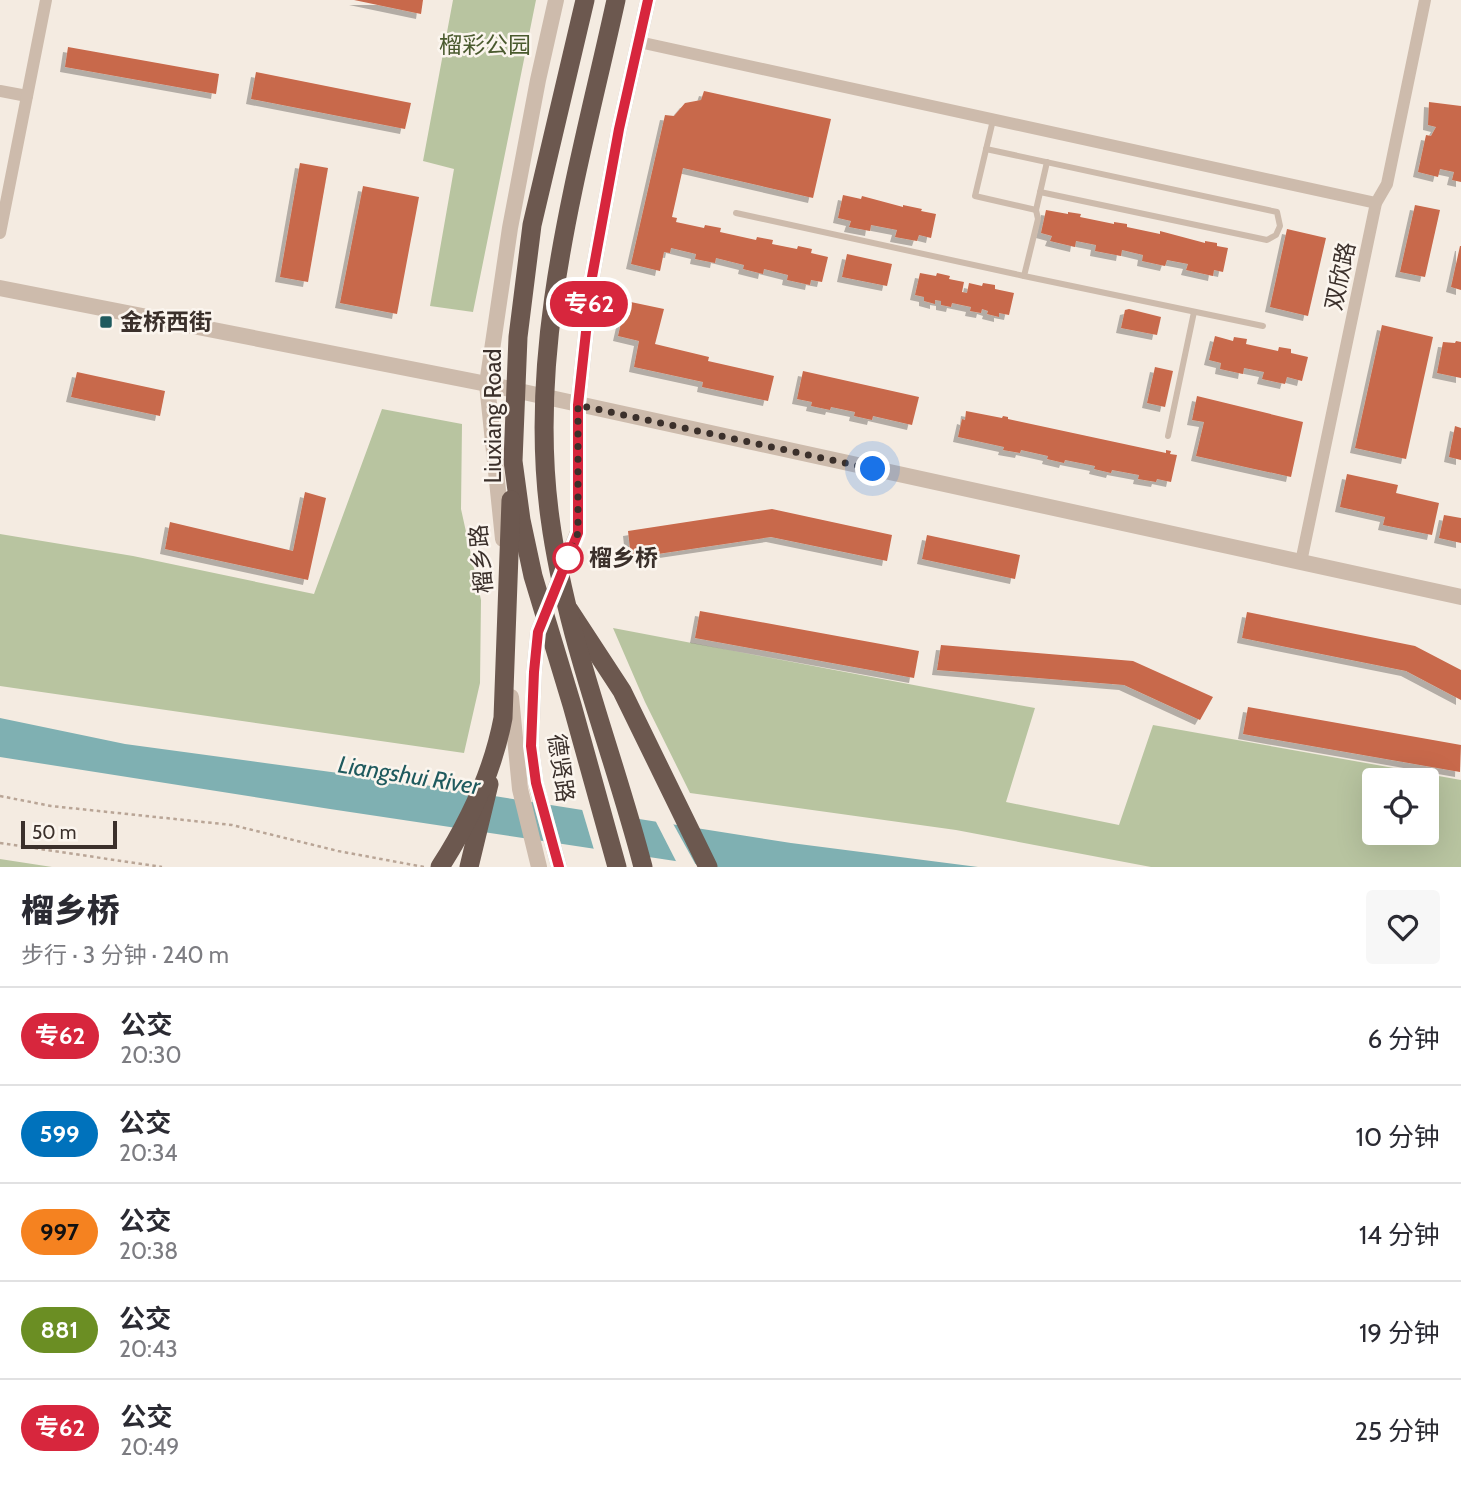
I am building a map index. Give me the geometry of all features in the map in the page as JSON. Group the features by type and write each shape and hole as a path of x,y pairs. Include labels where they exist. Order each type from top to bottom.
{"highway":[{"name":"Liuxiang Road","path":"584,0 531,237 517,337 513,461 521,520 533,576 617,867"},
{"path":"616,0 565,234 545,366 545,459 550,519 566,605 643,867"},
{"path":"469,867 503,718 513,461"},
{"path":"566,605 622,691 708,867"},
{"path":"440,867 460,836 497,749"}],"street":[{"path":"0,233 46,0"},
{"name":"榴乡路","path":"539,867 516,761 509,681 507,577 487,384 510,228 556,0"},
{"path":"578,405 592,277 619,129 648,0"},
{"name":"双欣路","path":"1301,562 1376,203 1387,184 1425,0"},
{"path":"639,42 1376,203"},
{"path":"0,91 27,96"},
{"path":"0,288 487,384 1461,597"},
{"name":"德贤路","path":"559,867 534,771 531,746 534,672 538,632 578,533 578,405"}],"lane":[{"path":"993,120 975,196 1036,210"},
{"path":"986,149 1277,212 1280,226 1276,235 1267,240 1040,192"},
{"path":"1024,276 1038,219 1036,210 1046,162"},
{"path":"736,213 1263,326"},
{"path":"1168,436 1194,312"}],"path":[{"path":"0,796 51,806 232,825 338,851 426,867"},
{"path":"0,843 162,867"}],"green space":[{"name":"榴彩公园","path":"453,0 536,0 473,312 430,306 454,169 423,161"},
{"path":"382,409 462,424 461,509 481,600 480,683 464,753 0,686 0,534 133,556 314,594"},
{"path":"613,628 1035,708 1006,802 1119,825 1153,725 1394,768 1362,768 1362,845 1439,845 1439,776 1461,780 1461,867 1151,867 956,830 690,793 645,702"},
{"path":"0,859 52,867 0,867"}],"water":[{"path":"0,718 125,744 412,783 791,843 978,867 715,867 330,809 0,757"}],"pier":[{"path":"581,806 635,815 648,861 595,853"},
{"path":"654,818 671,820 697,867 678,865"}],"building":[{"path":"354,0 423,0 421,14"},
{"path":"68,47 219,74 216,94 65,67"},
{"path":"256,72 411,103 405,129 251,99"},
{"path":"704,91 831,119 813,198 683,168 672,217 677,218 676,222 704,228 705,225 721,228 720,232 756,240 757,237 773,240 772,244 812,249 811,253 828,257 822,282 811,280 810,285 787,280 788,275 764,269 763,274 743,269 744,265 716,258 715,263 695,259 696,254 671,248 670,253 664,252 660,271 631,264 665,115 674,116 685,103 701,100"},
{"path":"1429,102 1461,106 1461,182 1452,180 1454,172 1440,169 1438,177 1418,172 1426,135 1431,136 1436,127 1428,125"},
{"path":"300,163 328,168 308,282 280,277"},
{"path":"363,186 419,197 397,314 340,303"},
{"path":"843,195 861,199 862,196 936,214 931,238 919,235 917,241 895,237 897,230 871,225 870,231 849,227 851,221 838,218"},
{"path":"1415,205 1440,210 1425,277 1400,272"},
{"path":"1046,210 1081,214 1080,217 1127,224 1127,227 1160,234 1160,231 1205,243 1217,243 1217,246 1228,248 1223,272 1214,270 1213,276 1186,270 1188,264 1167,260 1165,266 1142,261 1143,255 1122,250 1121,256 1095,251 1096,245 1076,241 1075,247 1050,241 1052,236 1041,233"},
{"path":"1287,229 1326,238 1308,316 1270,307"},
{"path":"1461,246 1461,290 1451,287"},
{"path":"847,254 892,264 887,286 842,277"},
{"path":"920,273 936,276 937,273 964,282 962,292 967,293 969,283 982,286 983,283 1014,293 1009,315 999,313 999,317 987,314 988,311 982,309 981,313 970,311 971,307 952,303 951,307 941,305 941,301 935,300 935,304 924,301 924,297 915,295"},
{"path":"626,301 664,309 655,344 709,357 708,361 774,376 768,401 702,387 703,382 634,367 639,341 618,336"},
{"path":"1125,310 1161,317 1157,335 1121,328"},
{"path":"1382,325 1433,337 1406,459 1355,448"},
{"path":"1215,336 1233,341 1234,337 1247,339 1246,344 1278,351 1279,347 1291,349 1291,353 1308,357 1302,381 1287,377 1285,384 1262,379 1264,372 1244,368 1243,374 1220,369 1221,363 1209,360"},
{"path":"1443,342 1461,342 1461,378 1437,373"},
{"path":"1155,367 1173,371 1165,407 1147,403"},
{"path":"803,371 919,397 912,425 873,416 872,420 854,416 855,412 831,407 830,410 811,406 812,402 797,399"},
{"path":"77,372 165,391 160,416 71,397"},
{"path":"1197,396 1303,422 1291,477 1196,456 1204,422 1192,420"},
{"path":"966,411 1008,417 1166,453 1166,450 1171,451 1170,454 1177,455 1171,482 1138,479 1139,475 1112,470 1111,473 1094,469 1095,466 1065,460 1064,463 1047,459 1048,456 1021,450 1020,453 1003,450 1004,447 958,437"},
{"path":"1455,426 1461,428 1461,460 1449,457"},
{"path":"1347,474 1398,485 1396,493 1439,503 1432,535 1383,525 1385,517 1340,507"},
{"path":"305,492 326,498 308,580 165,549 170,522 293,551"},
{"path":"772,509 892,535 887,561 771,537 631,558 628,531"},
{"path":"1444,515 1461,518 1461,543 1439,538"},
{"path":"927,535 1020,555 1015,579 922,559"},
{"path":"700,611 919,651 914,678 695,638"},
{"path":"1247,612 1415,646 1461,670 1461,700 1406,671 1242,638"},
{"path":"941,645 1133,661 1213,697 1200,720 1124,685 937,670"},
{"path":"1248,707 1461,745 1460,772 1439,768 1243,734"}],"bus line":[{"name":"专62","path":"559,867 536,783 531,746 538,632 578,533 578,405 592,277 619,129 648,0"}],"place":[{"name":"金桥西街","path":"106,322"},
{"name":"榴乡桥","path":"568,558"}],"route":[{"path":"568,558 578,533 578,405 873,469"}],"water label":[{"name":"Liangshui River","path":"409,775"}]}
